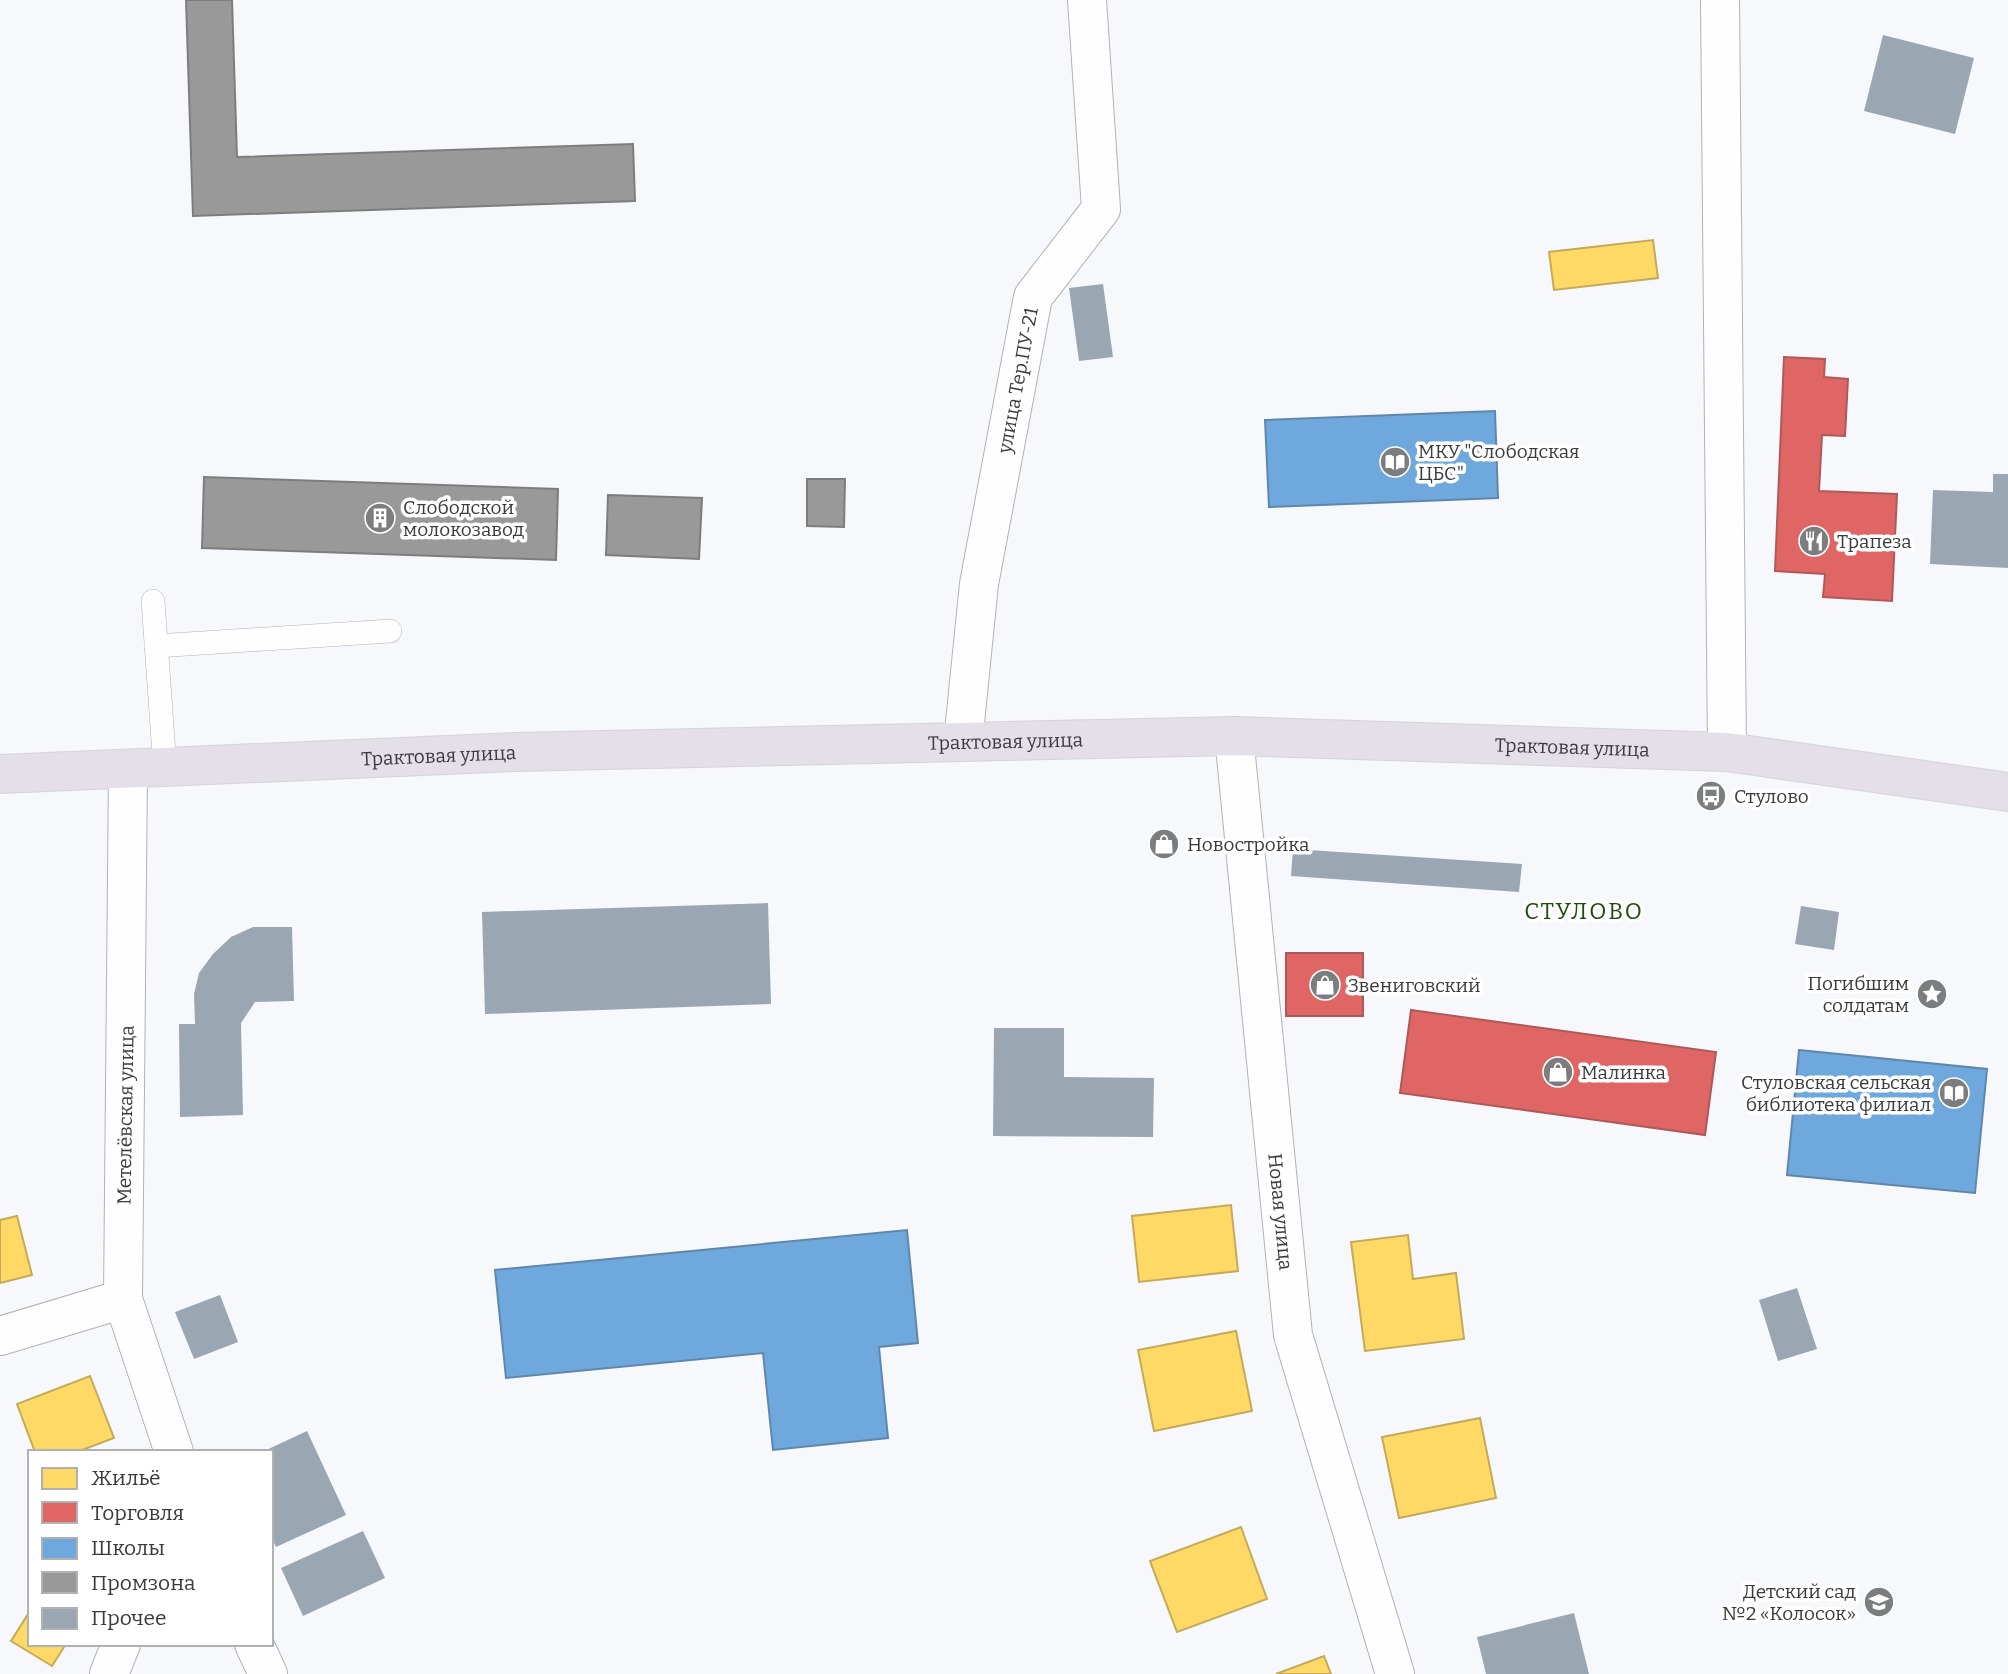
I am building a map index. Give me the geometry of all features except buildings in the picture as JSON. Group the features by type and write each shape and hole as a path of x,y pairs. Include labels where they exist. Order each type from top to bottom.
{"highway":[{"name":"Трактовая улица","path":"0,774 516,752 1234,736 1727,752 2008,792"}],"street":[{"name":"улица Тер.ПУ-21","path":"963,742 979,584 1033,297 1101,209 1087,0"},
{"path":"1720,0 1727,752"},
{"name":"Новая улица","path":"1234,736 1293,1335 1395,1674"},
{"name":"Метелёвская улица","path":"146,769 123,1299 172,1450"},
{"path":"0,1336 123,1299"},
{"path":"109,1674 120,1646"},
{"path":"255,1646 268,1674"}],"lane":[{"path":"146,769 156,646 153,601"},
{"path":"156,646 390,631"}],"place":[{"name":"МКУ \"Слободская ЦБС\"","path":"1395,462"},
{"name":"Слободской молокозавод","path":"380,518"},
{"name":"Трапеза","path":"1814,541"},
{"name":"Стулово","path":"1711,796"},
{"name":"Новостройка","path":"1164,844"},
{"name":"Звениговский","path":"1325,985"},
{"name":"Погибшим солдатам","path":"1932,994"},
{"name":"Малинка","path":"1558,1072"},
{"name":"Стуловская сельская библиотека филиал","path":"1954,1093"},
{"name":"Детский сад №2 «Колосок»","path":"1879,1602"}],"district":[{"name":"СТУЛОВО","path":"1584,911"}]}
